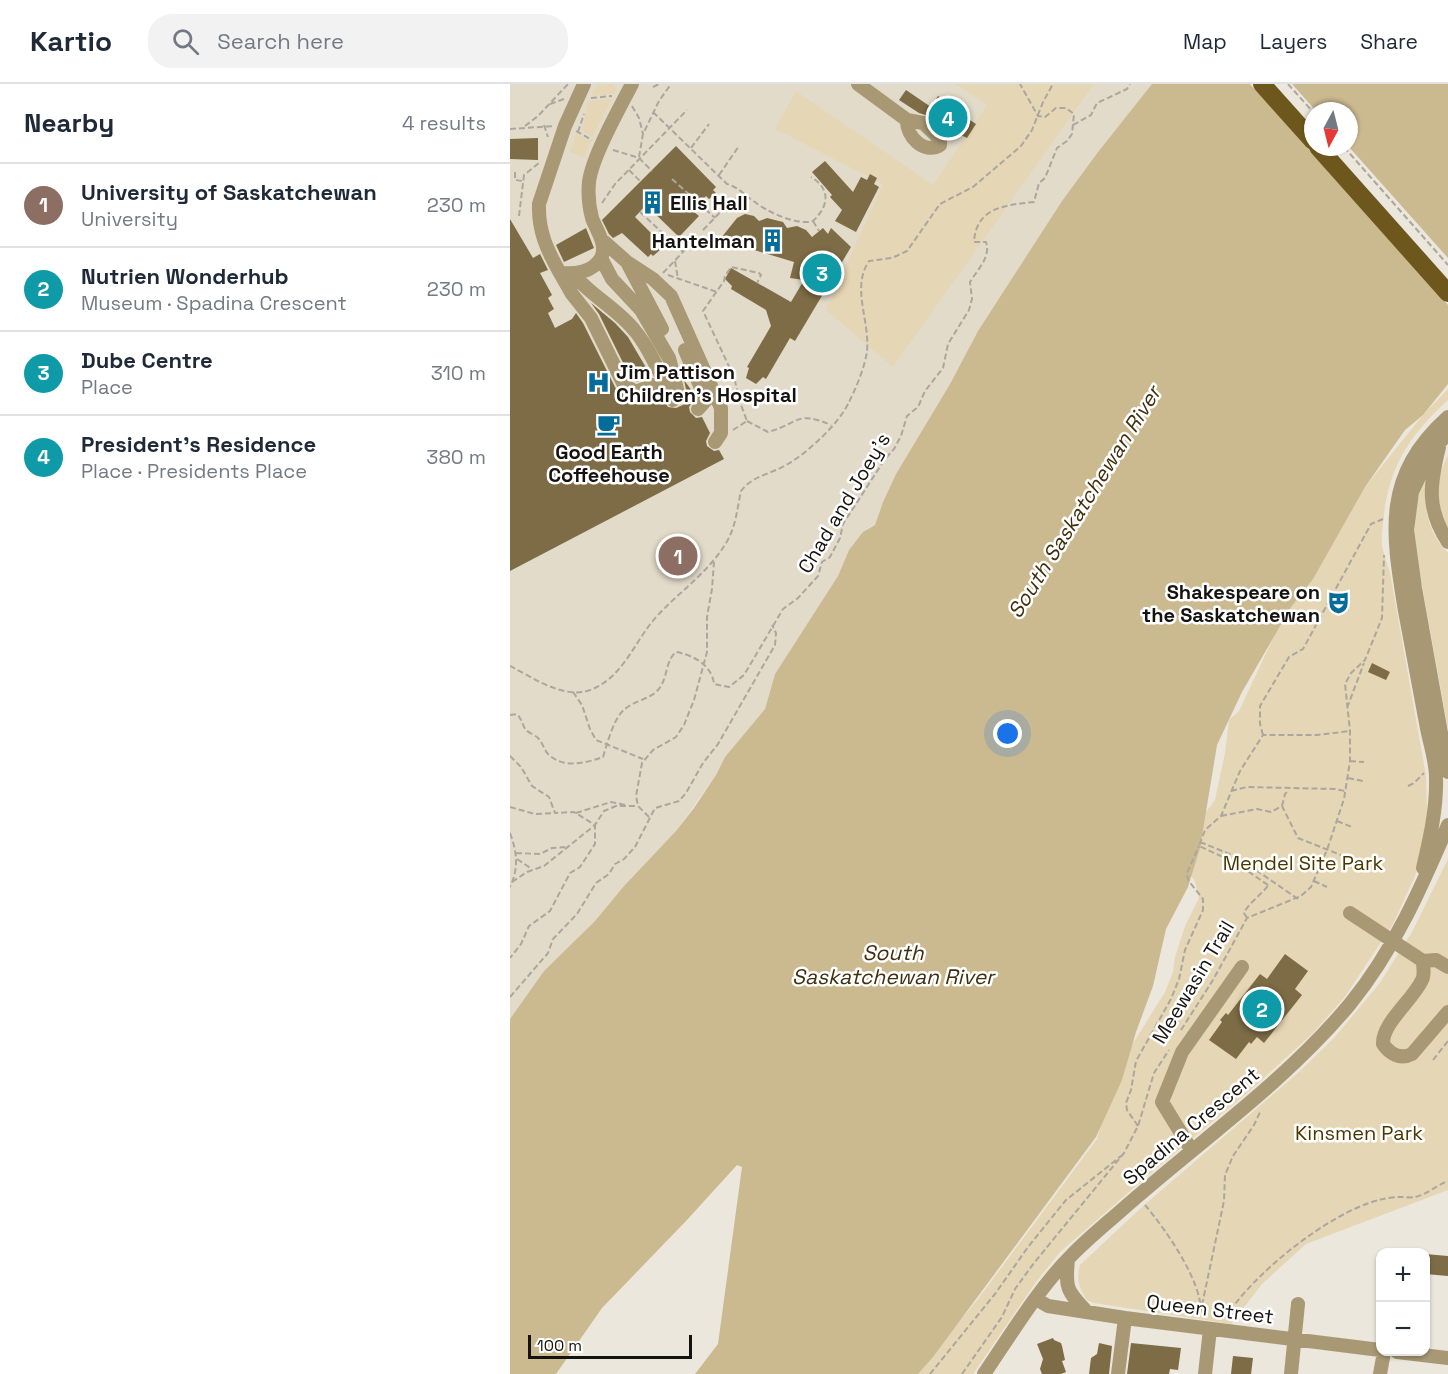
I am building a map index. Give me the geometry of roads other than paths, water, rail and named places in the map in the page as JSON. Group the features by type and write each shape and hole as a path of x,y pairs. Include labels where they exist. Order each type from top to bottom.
{"main road":[{"path":"1262,84 1304,131"},
{"path":"1276,84 1304,115"},
{"path":"1326,156 1448,293"},
{"path":"1340,156 1448,278"}],"street":[{"path":"584,84 565,126 539,204 538,216 543,240 567,274 602,299 636,331 663,381 676,399 669,358 641,310 612,279 601,258"},
{"path":"567,274 587,270 601,258 603,251 601,239 592,218 590,206 590,181 592,170 632,84"},
{"path":"858,84 907,120"},
{"path":"601,239 627,262 657,274 671,296 721,408 721,433 715,442"},
{"path":"627,262 673,350 679,375"},
{"path":"567,274 572,294 591,318 624,385 636,392 663,381"},
{"path":"657,274 706,400 698,409"},
{"name":"Spadina Crescent","path":"1434,811 1436,776 1401,586 1394,542 1394,519 1407,469 1431,432 1448,417"},
{"path":"1445,436 1435,466 1431,499 1433,516 1448,542"},
{"name":"Spadina Crescent","path":"1415,901 1434,811 1448,771 1413,578 1407,530 1408,513 1412,492 1430,454 1445,436"},
{"name":"Spadina Crescent","path":"984,1374 1036,1299 1068,1259 1154,1182 1264,1091 1351,1003 1393,940 1415,901 1448,825"},
{"path":"1350,913 1423,961 1436,960 1448,967"},
{"path":"1423,961 1424,978 1387,1028 1383,1044 1395,1055 1407,1057 1448,1012"},
{"path":"1192,1150 1162,1102 1182,1052 1242,967"},
{"path":"1068,1259 1066,1283 1070,1294 1087,1312"},
{"name":"Queen Street","path":"1036,1299 1048,1306 1125,1318 1376,1350"},
{"path":"1291,1374 1298,1304"},
{"path":"1118,1374 1125,1318"},
{"path":"1205,1328 1205,1374"},
{"path":"1380,1374 1382,1356"},
{"path":"1430,1356 1448,1358"}],"water":[{"name":"South Saskatchewan River","path":"1152,84 1448,84 1448,384 1423,415 1405,430 1365,487 1313,579 1291,607 1242,692 1217,745 1200,848 1188,887 1166,929 1153,986 1122,1080 1096,1137 918,1374 695,1374 718,1344 742,1167 737,1165 602,1308 556,1374 510,1374 510,1019 544,971 595,921 624,886 676,831 716,775 725,757 765,709 775,674 838,576 849,550 863,532 875,525 896,474 950,384 978,331 1062,201"}],"place":[{"name":"President's Residence","path":"948,118"},
{"name":"Ellis Hall","path":"652,203"},
{"name":"Hantelman","path":"773,241"},
{"name":"Dube Centre","path":"822,273"},
{"name":"Jim Pattison Children's Hospital","path":"598,383"},
{"name":"Good Earth Coffeehouse","path":"609,424"},
{"name":"University of Saskatchewan","path":"678,556"},
{"name":"Shakespeare on the Saskatchewan","path":"1338,603"},
{"name":"Nutrien Wonderhub","path":"1262,1009"}],"park label":[{"name":"Mendel Site Park","path":"1303,863"},
{"name":"Kinsmen Park","path":"1359,1133"}]}
